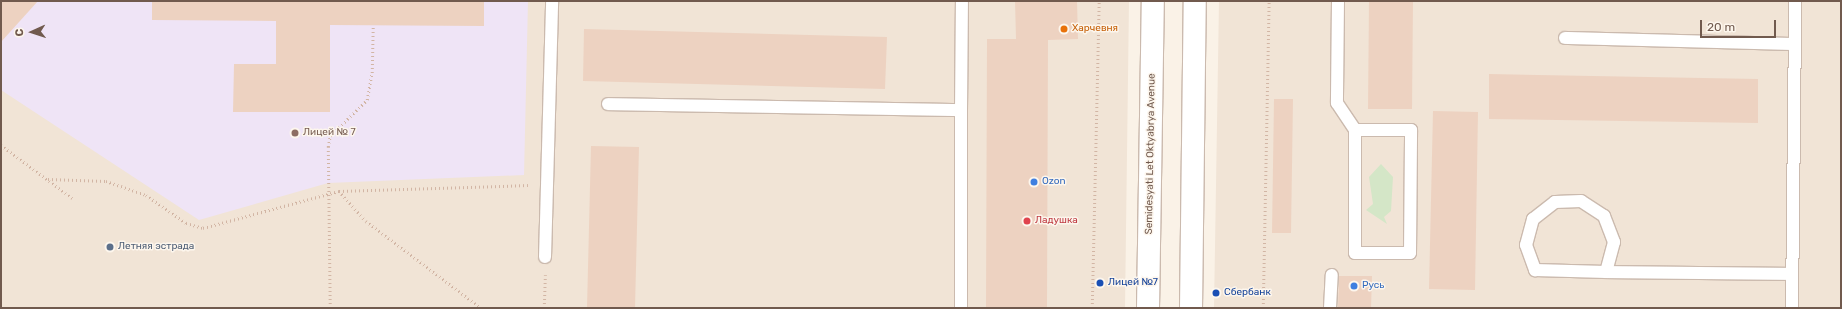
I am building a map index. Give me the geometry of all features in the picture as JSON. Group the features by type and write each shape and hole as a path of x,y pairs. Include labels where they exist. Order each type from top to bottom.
{"main road":[{"name":"Semidesyati Let Oktyabrya Avenue","path":"1148,308 1153,1"},
{"path":"1191,308 1195,1"}],"lane":[{"path":"546,257 546,184 552,1"},
{"path":"961,308 962,1"},
{"path":"1338,1 1337,103 1355,130 1355,253 1410,253 1411,130 1355,130"},
{"path":"1792,308 1795,1"},
{"path":"1565,38 1795,44"},
{"path":"608,104 961,110"},
{"path":"1606,272 1614,242 1604,216 1581,201 1555,202 1533,219 1526,245 1535,270 1606,272 1792,274"},
{"path":"1330,308 1332,275"}],"path":[{"path":"1092,308 1099,1"},
{"path":"1263,308 1268,1"},
{"path":"330,308 330,136 367,100 372,73 373,25"},
{"path":"1,144 72,198"},
{"path":"48,179 106,181 146,195 186,223 203,228 329,192 546,184"},
{"path":"339,192 366,221 481,308"},
{"path":"544,308 546,257"}],"shaded area":[{"path":"1,1 1129,1 1125,308 1,308"},
{"name":"Лицей № 7","path":"1,1 528,1 524,175 328,183 199,220 1,90"},
{"path":"1219,1 1841,1 1841,308 1214,308"}],"green space":[{"path":"1381,164 1393,177 1391,211 1384,217 1387,224 1366,210 1373,204 1369,177"}],"building":[{"path":"1,1 38,1 1,42"},
{"path":"152,1 484,1 484,26 330,25 330,112 233,112 234,64 276,64 276,21 152,20"},
{"path":"1015,1 1077,1 1078,39 1048,40 1047,308 986,308 987,39 1016,39"},
{"path":"1369,1 1413,1 1412,109 1368,109"},
{"path":"584,29 887,37 885,89 583,81"},
{"path":"1489,74 1758,79 1758,123 1489,119"},
{"path":"1274,99 1293,99 1291,233 1272,233"},
{"path":"1433,111 1478,112 1475,290 1429,289"},
{"path":"591,146 639,147 635,308 587,308"},
{"path":"1339,276 1372,276 1371,308 1338,308"}],"place":[{"name":"Харчевня","path":"1064,29"},
{"name":"Лицей № 7","path":"295,133"},
{"name":"Ozon","path":"1034,182"},
{"name":"Ладушка","path":"1027,221"},
{"name":"Летняя эстрада","path":"110,247"},
{"name":"Лицей №7","path":"1100,283"},
{"name":"Русь","path":"1354,286"},
{"name":"Сбербанк","path":"1216,293"}]}
